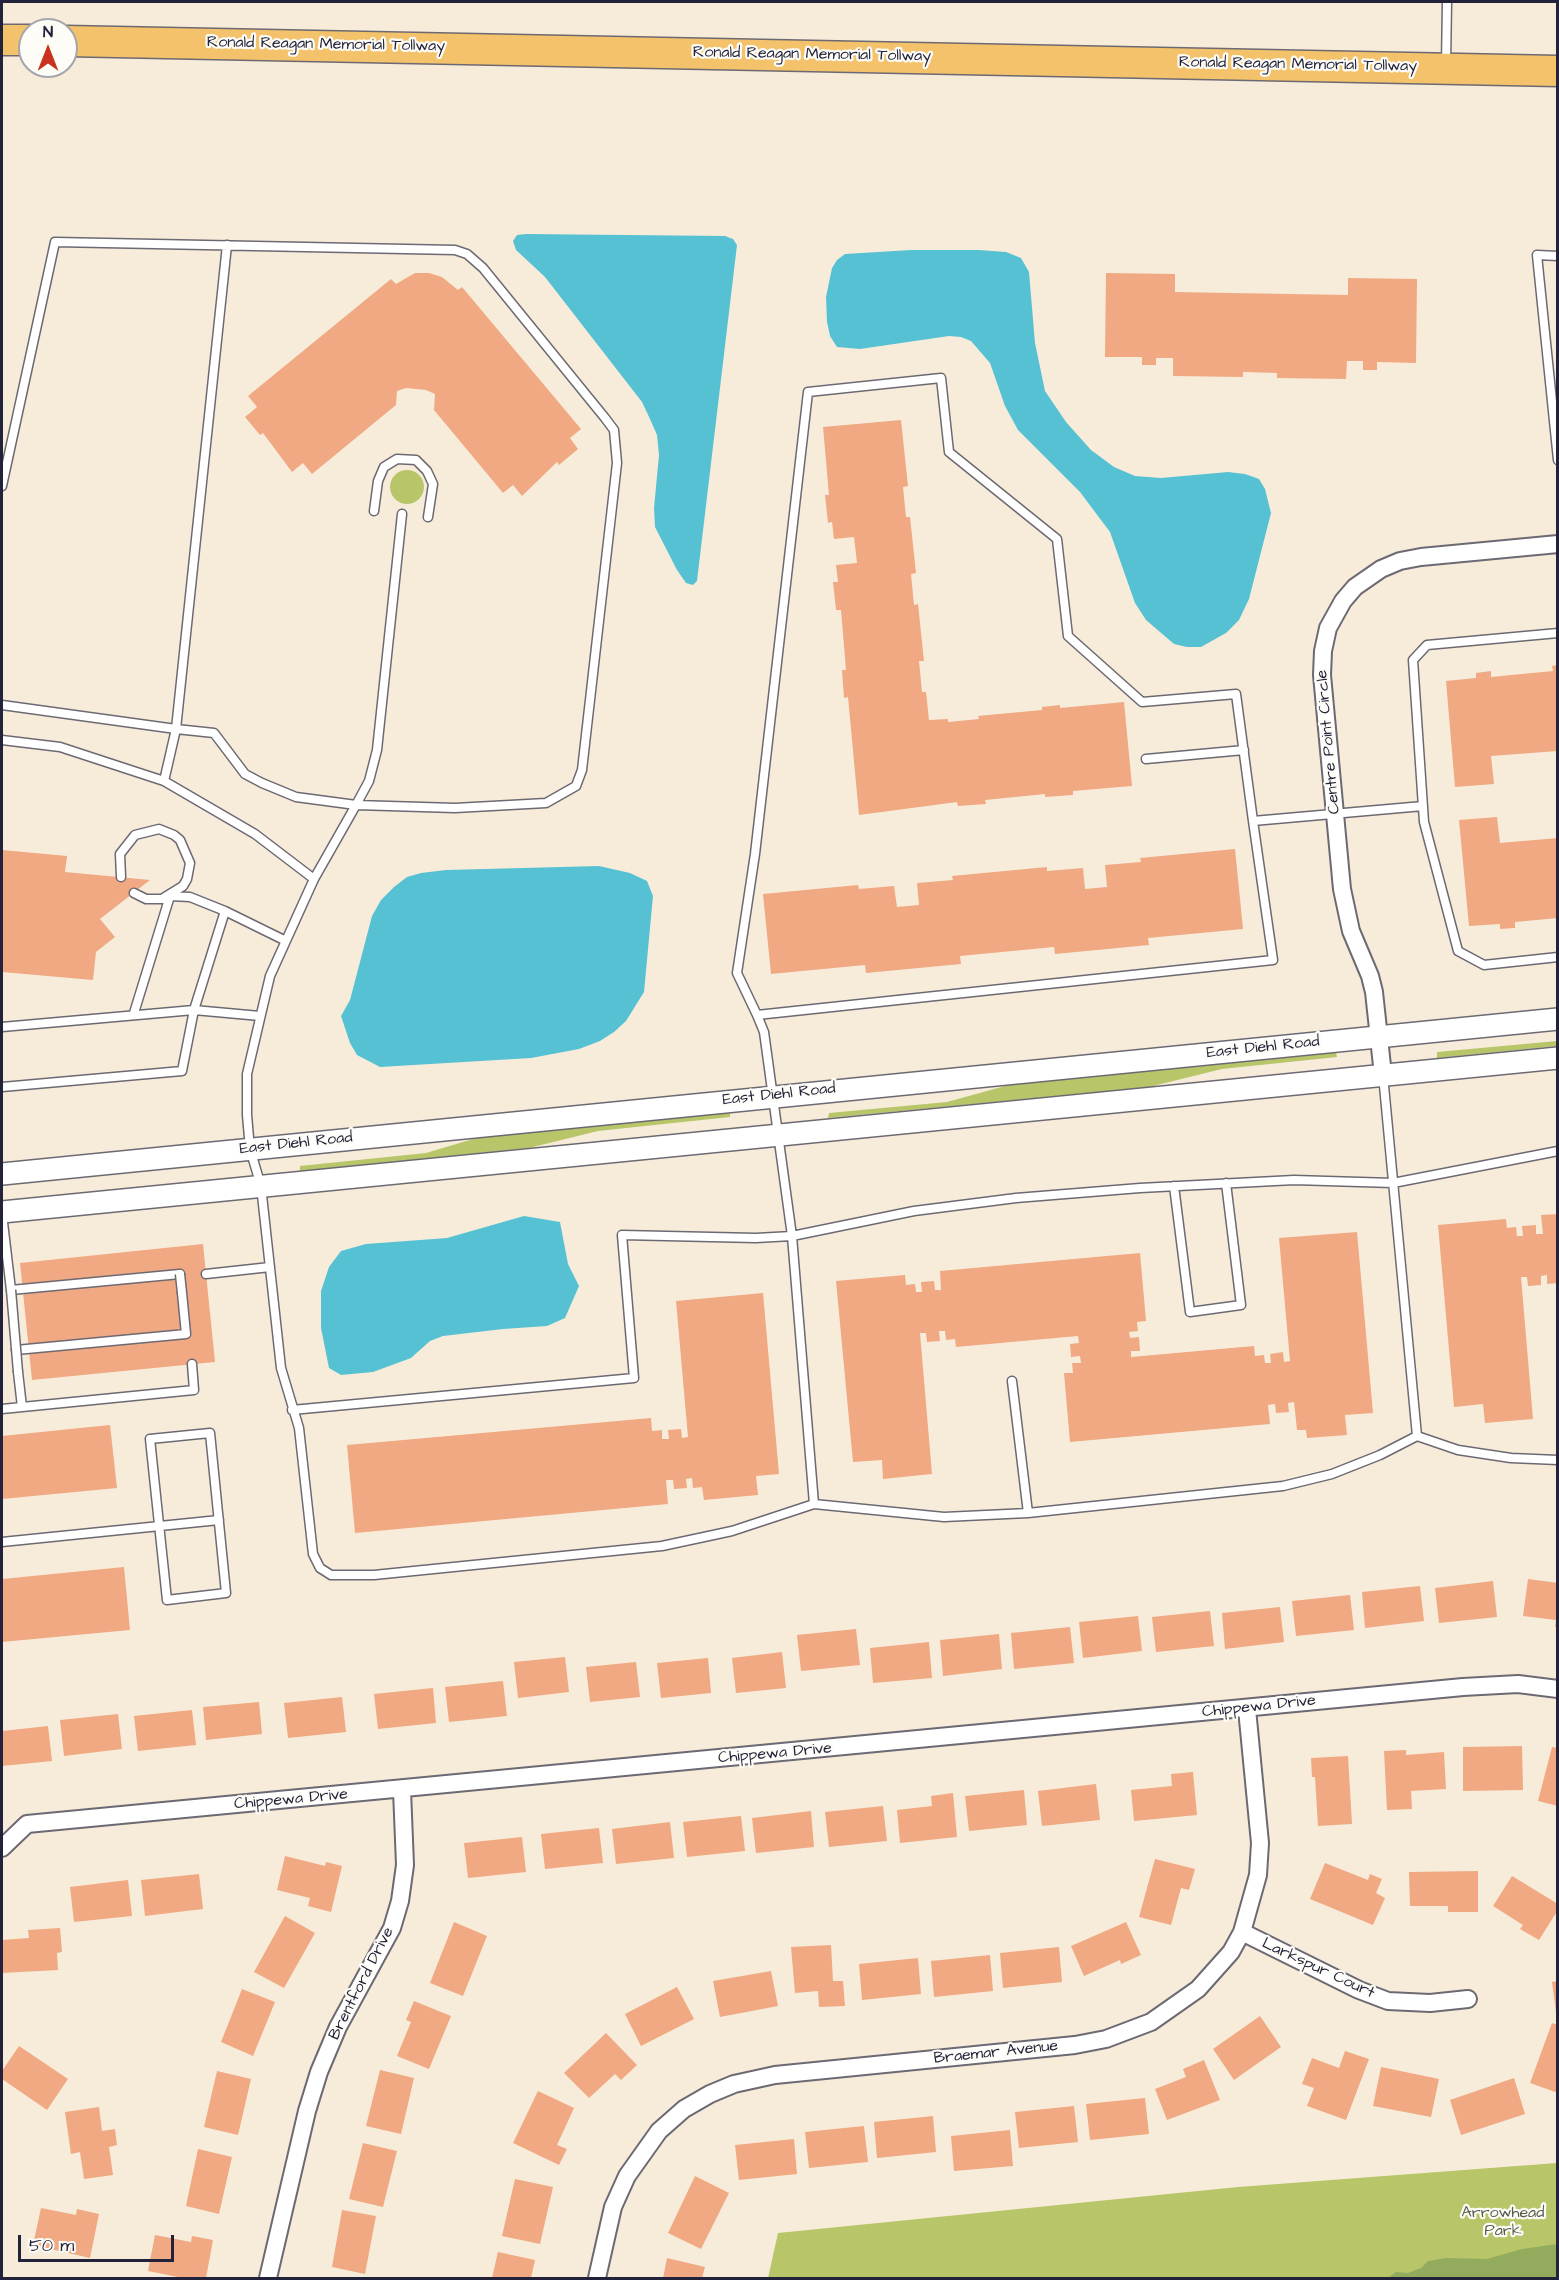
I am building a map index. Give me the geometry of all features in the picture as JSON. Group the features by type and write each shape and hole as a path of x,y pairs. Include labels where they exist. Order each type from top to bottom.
{"highway":[{"path":"2,40 18,40"},
{"name":"Ronald Reagan Memorial Tollway","path":"78,41 1557,71"}],"street":[{"name":"Centre Point Circle","path":"1383,1075 1370,976 1347,917 1322,662 1328,628 1348,594 1381,569 1411,558 1557,544"},
{"name":"East Diehl Road","path":"2,1174 1557,1019"},
{"path":"2,1213 1557,1058"},
{"name":"Chippewa Drive","path":"2,1848 27,1824 1463,1687 1518,1684 1557,1689"},
{"name":"Braemar Avenue","path":"597,2278 613,2207 627,2176 659,2131 684,2109 710,2094 734,2084 775,2075 1075,2045 1106,2039 1151,2022 1182,2002 1216,1970 1242,1932 1258,1875 1260,1843 1247,1709"},
{"name":"Brentford Drive","path":"268,2278 307,2111 319,2072 338,2027 388,1937 400,1901 405,1864 402,1790"},
{"name":"Larkspur Court","path":"1242,1932 1359,1990 1388,2001 1430,2003 1468,1999"}],"lane":[{"path":"1445,68 1447,2"},
{"path":"2,486 55,242 456,250 467,254 483,268 614,430 616,463 582,770 576,786 546,802 456,808 356,805 296,797 245,774 214,733 19,710 2,705"},
{"path":"164,782 176,729 227,245"},
{"path":"1557,256 1537,255 1557,460"},
{"path":"758,1015 1273,960 1236,694 1142,702 1068,636 1057,539 950,452 941,378 808,392 755,854 736,973 758,1015 764,1032 780,1135 792,1236 814,1504"},
{"path":"374,511 378,481 384,467 397,459 416,460 427,471 433,484 428,517"},
{"path":"402,514 378,742 369,782 314,879 284,940 270,976 247,1074 246,1110 250,1149 261,1186 280,1368 299,1428 313,1554 320,1568 331,1575 374,1575 662,1546 732,1531 814,1504 944,1517 1028,1513 1283,1486 1332,1474 1380,1455 1417,1436 1458,1450 1511,1458 1557,1460"},
{"path":"1557,633 1427,645 1413,660 1424,822 1458,951 1484,965 1557,957"},
{"path":"2,740 60,747 164,782 255,834 314,879"},
{"path":"1146,759 1244,750"},
{"path":"1253,822 1423,806"},
{"path":"121,877 120,854 129,840 142,831 167,831 185,847 190,862 187,879 170,896 134,1013"},
{"path":"134,893 154,900 170,896 190,897 225,911 284,940"},
{"path":"2,1087 182,1071 194,1010 225,911"},
{"path":"2,1027 134,1013 194,1010 260,1016"},
{"path":"1383,1075 1417,1436"},
{"path":"292,1410 634,1378 622,1235 756,1238 792,1236 914,1210 1016,1198 1294,1179 1393,1183 1557,1151"},
{"path":"1174,1186 1191,1312 1241,1305 1226,1183"},
{"path":"2,1213 22,1407"},
{"path":"206,1274 270,1267"},
{"path":"10,1290 180,1274 182,1293 186,1334 16,1350"},
{"path":"2,1409 194,1390 192,1364"},
{"path":"1012,1381 1028,1513"},
{"path":"210,1433 219,1520 226,1593 167,1600 150,1439 210,1433"},
{"path":"2,1542 219,1520"}],"green space":[{"path":"407,470 419,475 424,487 419,499 407,504 395,499 390,487 395,475"},
{"path":"1557,1041 1557,1046 1437,1058 1437,1052"},
{"path":"1336,1052 1337,1057 1222,1069 1149,1087 828,1118 829,1113 947,1102 1016,1083"},
{"path":"730,1112 730,1117 598,1131 529,1148 300,1171 300,1166 426,1153 483,1136"},
{"name":"Arrowhead Park","path":"1557,2163 1557,2278 768,2278 778,2233 1238,2187"},
{"path":"1557,2244 1557,2278 1388,2278 1396,2272 1408,2273 1421,2268 1428,2261 1446,2258 1487,2259 1522,2249"}],"water":[{"path":"517,235 725,236 733,239 737,245 697,581 693,585 686,583 677,570 655,527 654,508 659,455 657,435 642,402 545,277 516,250 513,241"},
{"path":"911,250 979,250 1006,252 1021,258 1029,272 1035,343 1045,391 1066,422 1091,450 1114,467 1135,476 1161,478 1228,472 1259,479 1265,489 1271,513 1249,599 1239,620 1226,633 1201,647 1187,647 1174,644 1146,620 1135,603 1110,532 1080,492 1018,430 1005,406 990,363 971,341 949,336 860,349 837,347 830,336 826,297 832,268 837,260 845,254"},
{"path":"599,866 630,873 647,881 653,896 644,992 626,1021 614,1032 600,1041 579,1049 531,1058 380,1067 357,1055 350,1043 341,1016 350,1000 372,916 381,900 394,887 407,877 446,870"},
{"path":"524,1216 560,1222 568,1264 579,1286 565,1318 547,1326 443,1336 430,1341 411,1358 373,1372 341,1375 329,1368 321,1328 321,1291 329,1267 341,1251 366,1244 447,1238"}],"building":[{"path":"415,273 429,273 442,277 458,290 462,287 581,429 570,438 578,449 559,465 557,462 522,496 513,485 503,493 434,410 435,394 426,390 406,388 397,391 396,405 312,474 303,463 292,472 263,433 260,435 245,417 257,407 248,396 391,279 396,284"},
{"path":"1106,273 1175,274 1175,292 1348,295 1348,278 1417,279 1416,363 1377,362 1377,370 1363,370 1363,361 1347,361 1346,379 1277,378 1277,373 1243,372 1243,377 1173,376 1173,358 1156,358 1156,365 1142,365 1142,357 1105,357"},
{"path":"901,420 908,486 903,487 906,517 910,517 916,573 911,574 914,605 918,604 924,661 919,661 922,692 926,692 929,720 948,719 948,722 979,719 978,716 1042,710 1042,707 1060,705 1060,708 1124,702 1132,786 1073,791 1073,795 1045,797 1045,794 985,800 986,804 958,806 957,802 859,815 848,697 844,698 842,670 846,670 841,610 836,610 833,582 838,582 836,565 857,563 854,537 834,539 832,522 828,523 825,495 829,495 823,427"},
{"path":"1558,665 1558,751 1491,756 1494,784 1455,787 1446,681 1476,678 1476,673 1491,671 1491,677 1553,671 1552,666"},
{"path":"1497,817 1500,843 1558,838 1558,918 1515,922 1515,928 1500,929 1500,924 1469,926 1459,820"},
{"path":"1235,849 1243,929 1148,938 1149,945 1055,954 1054,947 960,956 961,964 866,973 865,965 771,974 763,894 858,885 859,889 894,886 897,907 919,905 917,883 953,880 952,876 1047,867 1047,871 1083,868 1085,889 1107,887 1105,865 1141,862 1140,858"},
{"path":"2,850 67,856 65,872 150,880 100,919 115,937 96,952 93,980 2,972"},
{"path":"1558,1214 1558,1283 1547,1284 1547,1275 1541,1276 1541,1285 1528,1286 1527,1277 1521,1277 1533,1419 1485,1423 1483,1404 1454,1407 1438,1225 1506,1219 1507,1228 1516,1227 1517,1236 1523,1236 1522,1226 1536,1225 1536,1234 1543,1234 1541,1215"},
{"path":"1357,1232 1373,1413 1345,1415 1347,1435 1307,1438 1306,1430 1297,1430 1294,1402 1288,1403 1289,1412 1276,1413 1275,1404 1268,1405 1270,1424 1070,1442 1064,1373 1073,1373 1072,1363 1081,1363 1080,1356 1071,1357 1070,1344 1079,1343 1078,1336 956,1347 955,1339 946,1340 945,1331 939,1331 940,1341 927,1342 926,1333 920,1333 932,1474 883,1479 882,1460 853,1462 836,1281 905,1275 906,1285 915,1284 916,1292 922,1292 921,1282 934,1281 935,1290 941,1290 940,1271 1140,1253 1146,1321 1137,1322 1138,1331 1129,1332 1130,1338 1139,1337 1140,1351 1131,1351 1131,1357 1254,1346 1255,1356 1264,1355 1265,1363 1271,1363 1270,1354 1283,1352 1284,1362 1290,1361 1279,1238"},
{"path":"203,1244 215,1362 32,1380 20,1263"},
{"path":"763,1293 779,1474 756,1476 758,1495 704,1500 702,1487 693,1488 692,1478 686,1479 687,1488 674,1489 673,1480 666,1480 668,1504 355,1533 347,1445 651,1418 652,1431 662,1430 662,1439 669,1439 668,1430 681,1429 682,1438 688,1437 676,1301"},
{"path":"110,1425 117,1488 2,1499 2,1436"},
{"path":"124,1567 130,1630 2,1642 2,1579"},
{"path":"1528,1579 1558,1583 1558,1627 1555,1627 1556,1620 1523,1616"},
{"path":"1493,1581 1497,1617 1439,1623 1435,1588"},
{"path":"1420,1586 1424,1621 1365,1628 1362,1592"},
{"path":"1350,1595 1354,1630 1296,1636 1292,1601"},
{"path":"1280,1607 1284,1642 1225,1649 1222,1613"},
{"path":"1210,1611 1214,1646 1156,1652 1152,1617"},
{"path":"1138,1616 1142,1651 1083,1658 1079,1622"},
{"path":"1070,1627 1074,1663 1014,1669 1011,1633"},
{"path":"856,1629 860,1665 801,1671 797,1635"},
{"path":"999,1634 1002,1669 943,1676 940,1640"},
{"path":"929,1642 932,1678 873,1683 870,1648"},
{"path":"782,1652 786,1688 736,1693 732,1658"},
{"path":"565,1657 569,1692 518,1698 514,1662"},
{"path":"708,1658 711,1693 661,1698 657,1663"},
{"path":"636,1662 640,1697 590,1702 586,1667"},
{"path":"503,1681 507,1716 449,1722 445,1687"},
{"path":"433,1688 436,1723 378,1729 374,1694"},
{"path":"342,1697 346,1732 288,1738 284,1703"},
{"path":"259,1702 262,1734 206,1740 203,1707"},
{"path":"192,1710 196,1745 138,1751 134,1716"},
{"path":"118,1714 122,1749 64,1756 60,1720"},
{"path":"48,1726 52,1761 2,1766 2,1731"},
{"path":"1522,1746 1523,1790 1463,1791 1463,1747"},
{"path":"1552,1747 1558,1748 1558,1806 1538,1801"},
{"path":"1406,1750 1406,1755 1444,1752 1446,1789 1411,1791 1412,1809 1387,1810 1384,1751"},
{"path":"1348,1756 1352,1824 1318,1826 1315,1777 1312,1777 1311,1758"},
{"path":"1193,1772 1197,1815 1134,1821 1131,1790 1172,1786 1171,1774"},
{"path":"1096,1784 1100,1820 1042,1826 1038,1791"},
{"path":"1024,1790 1027,1825 969,1831 965,1796"},
{"path":"953,1793 957,1837 900,1843 897,1810 932,1806 931,1796"},
{"path":"883,1806 887,1841 829,1847 825,1812"},
{"path":"811,1811 814,1847 756,1853 752,1818"},
{"path":"741,1816 745,1851 687,1857 683,1822"},
{"path":"670,1822 674,1858 616,1864 612,1829"},
{"path":"599,1828 603,1863 545,1869 541,1834"},
{"path":"522,1837 526,1872 468,1878 464,1843"},
{"path":"285,1856 325,1866 326,1862 342,1866 331,1912 308,1906 310,1898 277,1890"},
{"path":"1155,1859 1195,1869 1189,1890 1181,1888 1171,1925 1139,1917"},
{"path":"1325,1863 1368,1880 1370,1874 1382,1879 1376,1893 1385,1898 1373,1925 1310,1899"},
{"path":"1478,1871 1478,1912 1448,1912 1448,1906 1410,1906 1409,1872"},
{"path":"199,1874 203,1909 145,1916 141,1880"},
{"path":"1512,1876 1558,1904 1558,1910 1539,1940 1520,1929 1523,1925 1493,1906"},
{"path":"128,1880 132,1916 74,1922 70,1887"},
{"path":"285,1916 315,1933 284,1988 254,1972"},
{"path":"454,1922 487,1936 463,1996 430,1983"},
{"path":"1126,1922 1141,1955 1121,1964 1120,1960 1084,1976 1071,1946"},
{"path":"60,1928 62,1952 57,1953 58,1970 2,1973 2,1940 29,1938 28,1930"},
{"path":"831,1945 833,1981 843,1981 845,2006 819,2007 818,1991 795,1993 791,1947"},
{"path":"1059,1947 1062,1982 1003,1988 1000,1953"},
{"path":"990,1955 993,1991 934,1997 931,1961"},
{"path":"918,1958 921,1994 862,2000 859,1964"},
{"path":"771,1971 778,2006 720,2017 713,1981"},
{"path":"1558,1981 1558,2012 1556,2012 1552,1982"},
{"path":"677,1987 694,2019 641,2046 625,2014"},
{"path":"242,1989 275,2002 253,2056 221,2042"},
{"path":"414,2001 451,2016 429,2069 397,2056 411,2022 406,2020"},
{"path":"1260,2016 1281,2047 1234,2080 1213,2049"},
{"path":"1552,2023 1558,2025 1558,2093 1530,2083"},
{"path":"606,2033 637,2065 621,2080 615,2074 589,2098 564,2073"},
{"path":"19,2046 68,2079 47,2110 2,2079 2,2071"},
{"path":"1345,2051 1369,2059 1346,2120 1307,2106 1314,2088 1302,2084 1312,2058 1339,2068"},
{"path":"1204,2060 1220,2100 1167,2120 1155,2089 1186,2077 1183,2069"},
{"path":"1381,2067 1439,2079 1431,2117 1373,2106"},
{"path":"380,2070 414,2078 401,2134 366,2126"},
{"path":"217,2071 251,2079 238,2135 204,2127"},
{"path":"1514,2078 1525,2114 1461,2135 1450,2100"},
{"path":"538,2091 574,2108 557,2145 567,2149 559,2165 513,2143"},
{"path":"1145,2098 1149,2134 1090,2140 1086,2104"},
{"path":"1074,2106 1078,2142 1019,2148 1015,2112"},
{"path":"99,2107 102,2131 115,2129 117,2145 109,2147 113,2175 84,2179 80,2152 71,2154 65,2112"},
{"path":"933,2116 936,2152 877,2158 874,2122"},
{"path":"864,2126 868,2162 809,2168 805,2132"},
{"path":"1010,2130 1013,2166 954,2171 951,2136"},
{"path":"794,2139 797,2174 739,2180 735,2145"},
{"path":"363,2143 397,2151 383,2207 349,2199"},
{"path":"198,2149 232,2157 219,2214 186,2206"},
{"path":"695,2176 729,2193 701,2249 668,2233"},
{"path":"515,2179 553,2187 540,2244 502,2236"},
{"path":"41,2208 76,2215 77,2209 99,2214 90,2258 33,2245"},
{"path":"342,2210 376,2216 365,2274 332,2267"},
{"path":"155,2235 191,2242 192,2236 213,2240 206,2278 183,2278 148,2271"},
{"path":"498,2252 535,2260 531,2278 492,2278"},
{"path":"667,2258 705,2267 702,2278 663,2278"}]}
